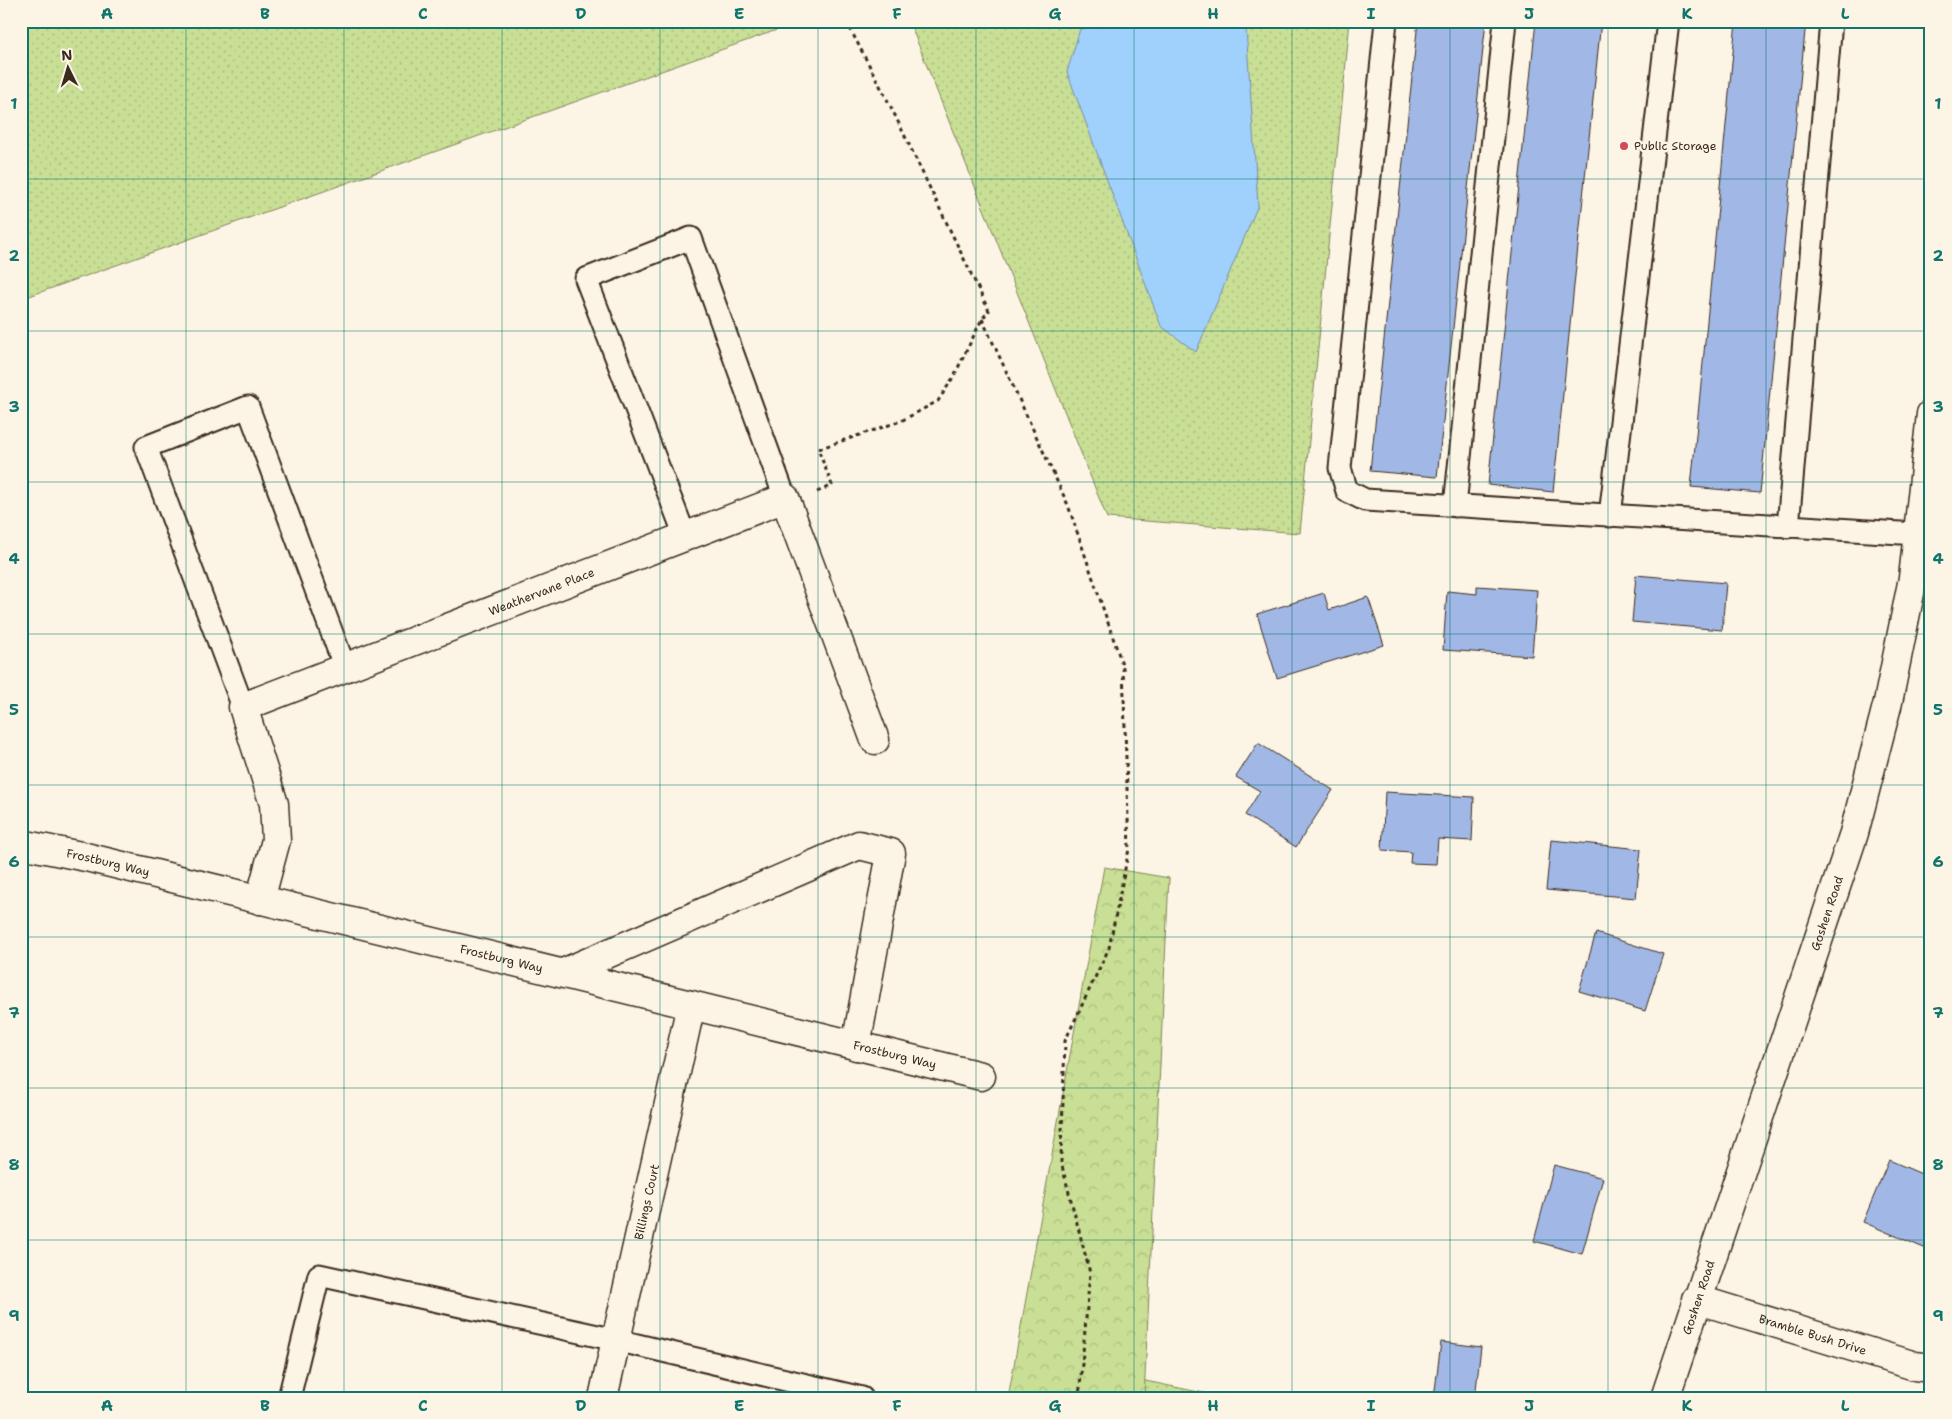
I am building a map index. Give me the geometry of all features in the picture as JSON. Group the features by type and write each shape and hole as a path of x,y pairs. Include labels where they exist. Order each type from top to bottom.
{"street":[{"name":"Goshen Road","path":"1664,1398 1854,833 1888,702 1913,578 1931,414"},
{"name":"Weathervane Place","path":"243,707 686,536 786,501"},
{"path":"786,501 875,740"},
{"path":"243,707 274,804 276,840 260,900"},
{"name":"Frostburg Way","path":"21,844 86,857 981,1076"},
{"path":"563,973 860,845 891,853 856,1046"},
{"name":"Billings Court","path":"603,1398 691,1005"},
{"name":"Bramble Bush Drive","path":"1696,1299 1914,1366 1931,1368"}],"lane":[{"path":"1386,21 1340,468 1347,491 1365,500 1917,534"},
{"path":"1455,506 1505,21"},
{"path":"1610,516 1668,21"},
{"path":"1788,526 1831,21"},
{"path":"686,536 586,278 691,238 786,501"},
{"path":"243,707 146,447 248,407 345,668"},
{"path":"289,1398 319,1275 616,1340 862,1398"}],"path":[{"path":"786,501 832,485 818,449 901,421 938,401 953,378 982,319 989,310 888,102 846,21"},
{"path":"982,319 1068,505 1123,667 1129,849 1109,948 1065,1041 1061,1162 1090,1273 1079,1398"}],"green space":[{"path":"21,21 802,21 21,299"},
{"path":"909,21 1350,21 1300,533 1107,518"},
{"path":"1104,867 1169,878 1144,1398 1008,1398"},
{"path":"1136,1379 1228,1398 1134,1398"}],"water":[{"path":"1148,21 1215,21 1246,28 1258,205 1196,352 1161,326 1067,72 1080,29"}],"building":[{"path":"1418,21 1486,21 1437,477 1370,471"},
{"path":"1536,21 1601,21 1553,492 1488,485"},
{"path":"1736,21 1806,21 1760,493 1691,487"},
{"path":"1636,575 1726,583 1722,630 1632,622"},
{"path":"1477,586 1537,590 1532,656 1443,650 1447,591 1477,594"},
{"path":"1324,593 1329,610 1368,597 1384,645 1277,678 1257,614"},
{"path":"1258,743 1333,790 1296,847 1245,815 1260,791 1236,777"},
{"path":"1385,792 1474,797 1472,841 1438,839 1436,864 1410,863 1411,852 1382,850"},
{"path":"1551,840 1641,849 1636,898 1546,890"},
{"path":"1596,933 1663,954 1645,1011 1579,991"},
{"path":"1889,1160 1931,1178 1931,1193 1927,1202 1931,1204 1931,1251 1863,1222"},
{"path":"1554,1165 1603,1178 1582,1254 1534,1241"},
{"path":"1441,1342 1481,1347 1475,1398 1434,1398"}],"place":[{"name":"Public Storage","path":"1624,146"}]}
